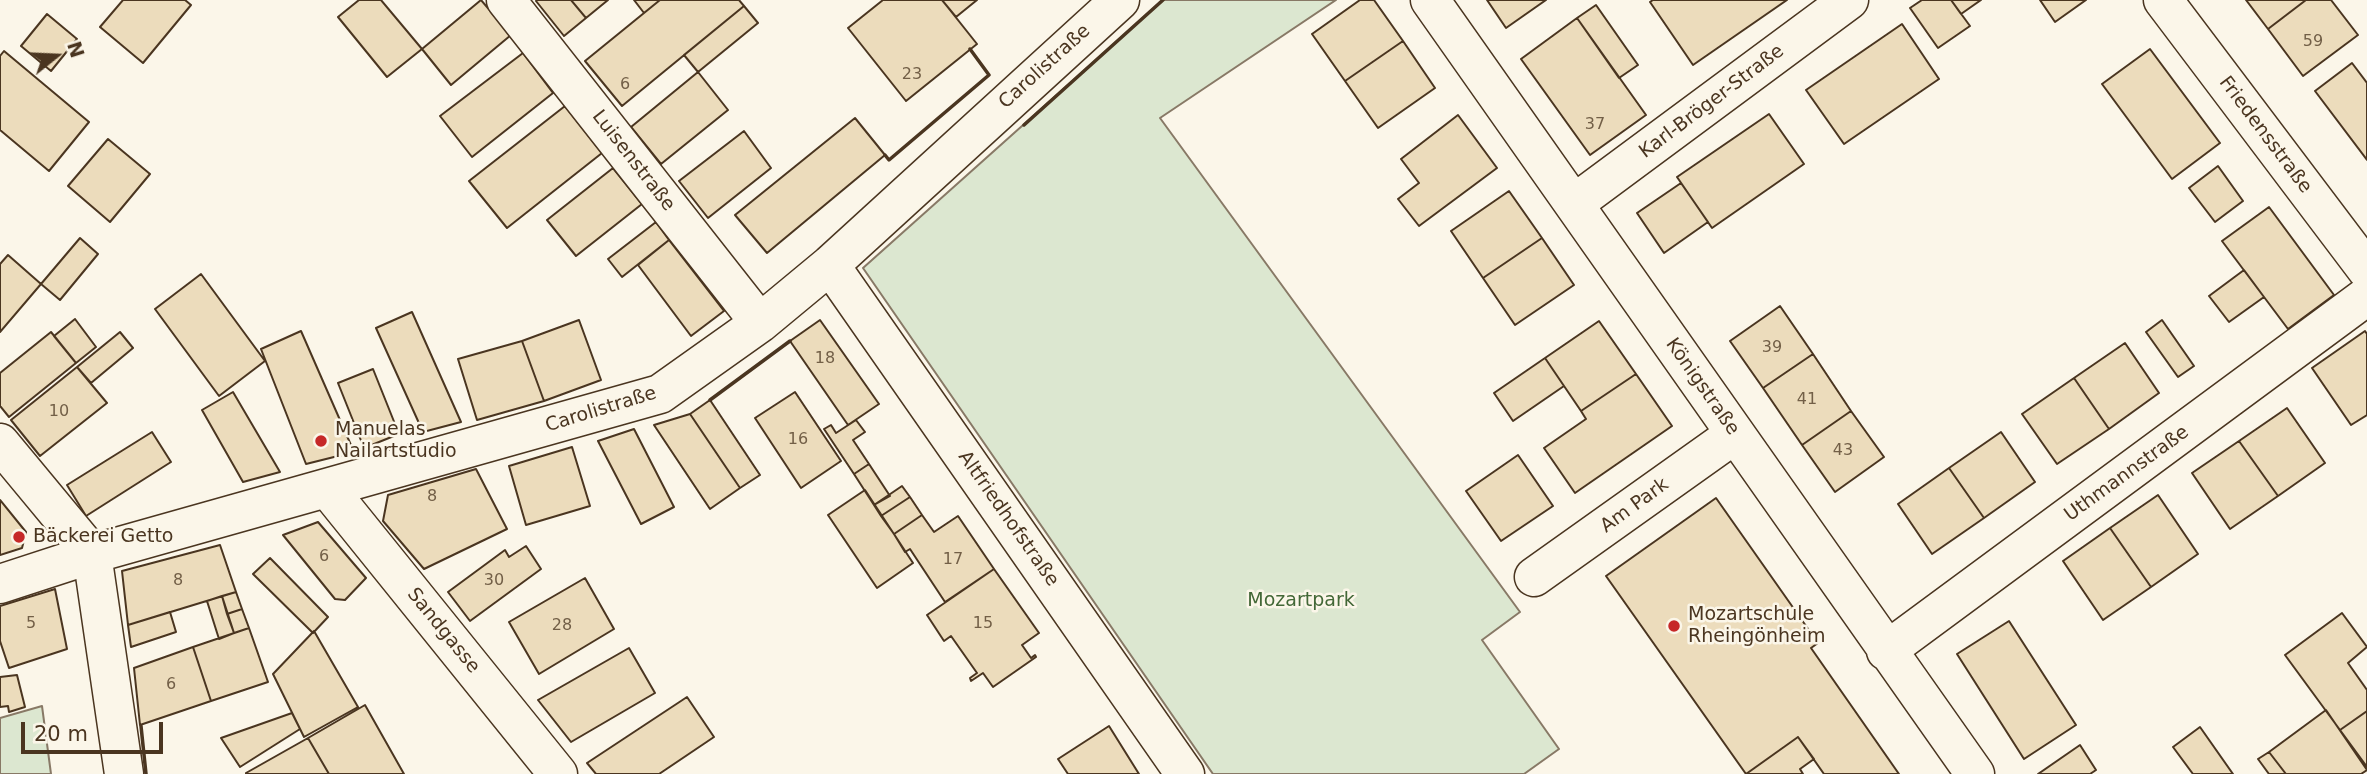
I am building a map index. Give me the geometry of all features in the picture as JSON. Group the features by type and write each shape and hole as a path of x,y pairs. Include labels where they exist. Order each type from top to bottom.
{"street":[{"name":"Luisenstraße","path":"506,0 760,323"},
{"name":"Carolistraße","path":"0,584 92,554 660,394 760,323 830,265 1120,0"},
{"name":"Königstraße","path":"1430,0 1975,774"},
{"name":"Karl-Bröger-Straße","path":"1575,203 1849,0"},
{"name":"Friedensstraße","path":"2163,0 2367,270"},
{"name":"Altfriedhofstraße","path":"830,265 1185,774"},
{"name":"Uthmannstraße","path":"1886,651 2367,296"},
{"name":"Am Park","path":"1534,577 1735,434"},
{"path":"0,443 92,554 124,774"},
{"name":"Sandgasse","path":"328,489 558,774"}],"green space":[{"name":"Mozartpark","path":"1163,0 1336,0 1160,118 1520,612 1482,640 1559,749 1524,774 1213,774 863,268"},
{"path":"42,706 51,774 0,774 0,718"}],"building":[{"path":"123,0 185,0 191,5 143,63 100,27"},
{"path":"359,0 381,0 422,49 387,77 338,17"},
{"path":"481,0 511,35 451,85 422,49"},
{"path":"537,0 571,0 586,18 564,36"},
{"path":"571,0 608,0 586,18"},
{"path":"634,0 660,0 644,13"},
{"path":"660,0 739,0 744,6 622,106 585,61"},
{"path":"883,0 942,0 977,44 906,101 848,28"},
{"path":"942,0 977,0 956,17"},
{"path":"1360,0 1374,0 1403,41 1345,81 1312,34"},
{"path":"1487,0 1546,0 1506,28"},
{"path":"1787,0 1693,65 1650,2"},
{"path":"1922,0 1951,0 1970,26 1938,48 1910,8"},
{"path":"1951,0 1981,0 1961,14"},
{"path":"2040,0 2086,0 2055,22"},
{"path":"2246,0 2306,0 2268,29"},
{"path":"2306,0 2331,0 2358,35 2303,76 2268,29"},
{"path":"1596,5 1638,65 1619,78 1577,18"},
{"path":"744,6 758,23 698,72 684,55"},
{"path":"47,14 77,39 51,71 21,46"},
{"path":"1577,18 1646,115 1590,155 1521,59"},
{"path":"1902,24 1939,79 1844,144 1806,90"},
{"path":"1403,41 1435,88 1378,128 1345,81"},
{"path":"2150,49 2220,143 2172,179 2102,84"},
{"path":"4,51 89,122 49,171 0,130 0,56"},
{"path":"523,53 553,93 472,157 440,116"},
{"path":"2352,63 2367,83 2367,160 2315,91"},
{"path":"698,72 728,110 661,164 631,127"},
{"path":"565,106 602,153 507,228 469,181"},
{"path":"1769,114 1804,164 1712,228 1677,177"},
{"path":"1458,115 1497,168 1419,226 1398,199 1419,183 1401,159"},
{"path":"855,118 885,155 767,253 735,215"},
{"path":"744,131 771,168 708,218 679,181"},
{"path":"108,139 150,174 110,222 68,186"},
{"path":"2218,166 2243,201 2215,222 2189,188"},
{"path":"613,168 642,204 576,256 547,220"},
{"path":"1681,183 1708,222 1664,253 1637,213"},
{"path":"1509,191 1542,238 1483,278 1451,231"},
{"path":"2269,207 2334,295 2288,329 2222,241"},
{"path":"656,222 669,240 622,277 608,259"},
{"path":"80,238 98,254 60,300 41,284"},
{"path":"1542,238 1574,285 1515,325 1483,278"},
{"path":"669,240 724,311 691,336 638,265"},
{"path":"8,255 41,284 0,332 0,264"},
{"path":"2244,270 2264,297 2229,322 2209,296"},
{"path":"201,274 265,361 219,396 155,309"},
{"path":"1780,306 1813,354 1763,388 1730,341"},
{"path":"412,312 461,422 423,432 376,328"},
{"path":"75,319 96,347 76,363 54,336"},
{"path":"579,320 601,380 544,401 522,341"},
{"path":"820,320 879,404 848,425 790,341"},
{"path":"2162,320 2194,366 2178,377 2146,332"},
{"path":"1599,321 1636,374 1581,411 1545,358"},
{"path":"301,331 354,452 306,464 261,349"},
{"path":"2365,331 2367,415 2351,425 2312,368"},
{"path":"51,332 76,363 9,417 0,406 0,373"},
{"path":"120,332 133,348 91,383 77,367"},
{"path":"522,341 544,401 477,420 458,359"},
{"path":"2125,343 2159,393 2109,429 2074,378"},
{"path":"1813,354 1851,411 1802,445 1763,388"},
{"path":"1545,358 1564,386 1513,421 1494,393"},
{"path":"77,367 107,403 40,456 11,420"},
{"path":"373,369 399,434 364,448 338,383"},
{"path":"1636,374 1672,426 1575,493 1544,448 1586,419 1581,411"},
{"path":"2074,378 2109,429 2057,464 2022,414"},
{"path":"233,392 280,472 243,482 202,410"},
{"path":"795,392 841,461 801,488 755,418"},
{"path":"710,400 760,475 740,488 690,414"},
{"path":"2287,408 2325,463 2278,496 2239,441"},
{"path":"1851,411 1884,457 1835,492 1802,445"},
{"path":"690,414 740,488 710,509 654,425"},
{"path":"856,420 865,432 853,440 869,464 854,474 824,429 831,425 836,433"},
{"path":"634,429 674,507 641,524 598,441"},
{"path":"152,432 171,462 86,516 67,485"},
{"path":"2001,432 2035,482 1984,518 1949,468"},
{"path":"2239,441 2278,496 2230,529 2192,473"},
{"path":"572,447 590,506 526,525 509,466"},
{"path":"1518,455 1553,506 1501,541 1466,491"},
{"path":"869,464 890,496 874,505 854,474"},
{"path":"1949,468 1984,518 1932,554 1898,504"},
{"path":"476,469 507,529 424,569 383,521 388,495"},
{"path":"902,486 910,497 881,516 874,505"},
{"path":"865,490 913,563 877,588 828,515"},
{"path":"2158,495 2198,554 2151,587 2110,528"},
{"path":"910,497 922,515 894,534 881,516"},
{"path":"1716,498 1818,643 1811,648 1899,774 1824,774 1798,737 1746,774 1606,576"},
{"path":"0,500 26,532 22,548 0,555"},
{"path":"922,515 934,532 958,516 994,569 945,602 910,549 905,552 894,534"},
{"path":"318,522 366,578 345,600 335,599 283,535"},
{"path":"2110,528 2151,587 2103,620 2063,561"},
{"path":"220,545 236,592 128,625 122,571"},
{"path":"526,546 541,569 470,621 448,592 505,550 509,557"},
{"path":"270,558 328,617 313,633 253,574"},
{"path":"994,569 1039,633 1022,645 1031,658 1035,655 1036,657 993,687 983,673 971,681 970,678 977,673 951,636 944,641 927,615"},
{"path":"585,578 614,629 539,674 509,622"},
{"path":"55,589 67,649 9,668 0,641 0,606"},
{"path":"236,592 242,609 227,614 222,596"},
{"path":"222,596 234,633 219,639 207,601"},
{"path":"242,609 249,628 234,633 227,614"},
{"path":"170,612 176,632 131,647 128,625"},
{"path":"2342,613 2367,647 2348,663 2367,690 2367,711 2340,730 2285,655"},
{"path":"2009,621 2076,725 2024,759 1957,654"},
{"path":"249,628 268,682 211,701 193,647"},
{"path":"314,631 358,707 304,737 273,674"},
{"path":"193,647 211,701 140,725 134,668"},
{"path":"629,648 655,693 571,742 538,700"},
{"path":"17,675 25,707 9,712 8,706 0,707 0,677"},
{"path":"687,697 714,737 659,774 596,774 587,763"},
{"path":"365,705 404,774 329,774 308,738"},
{"path":"2326,710 2367,770 2361,774 2286,774 2269,752"},
{"path":"2367,711 2367,767 2340,730"},
{"path":"292,713 300,729 240,767 221,738"},
{"path":"1109,726 1139,774 1068,774 1058,759"},
{"path":"2200,727 2233,774 2193,774 2173,747"},
{"path":"1798,737 1814,759 1800,769 1803,774 1746,774"},
{"path":"308,738 329,774 246,774 246,773"},
{"path":"2080,745 2096,770 2090,774 2038,774"},
{"path":"2269,752 2286,774 2269,774 2258,759"}],"wall":[{"path":"1024,125 1163,0"},
{"path":"885,155 889,160 989,75 970,49"},
{"path":"710,400 790,341"},
{"path":"141,726 146,774"}],"place":[{"name":"Manuelas Nailartstudio","path":"321,441"},
{"name":"Bäckerei Getto","path":"19,537"},
{"name":"Mozartschule Rheingönheim","path":"1674,626"}]}
